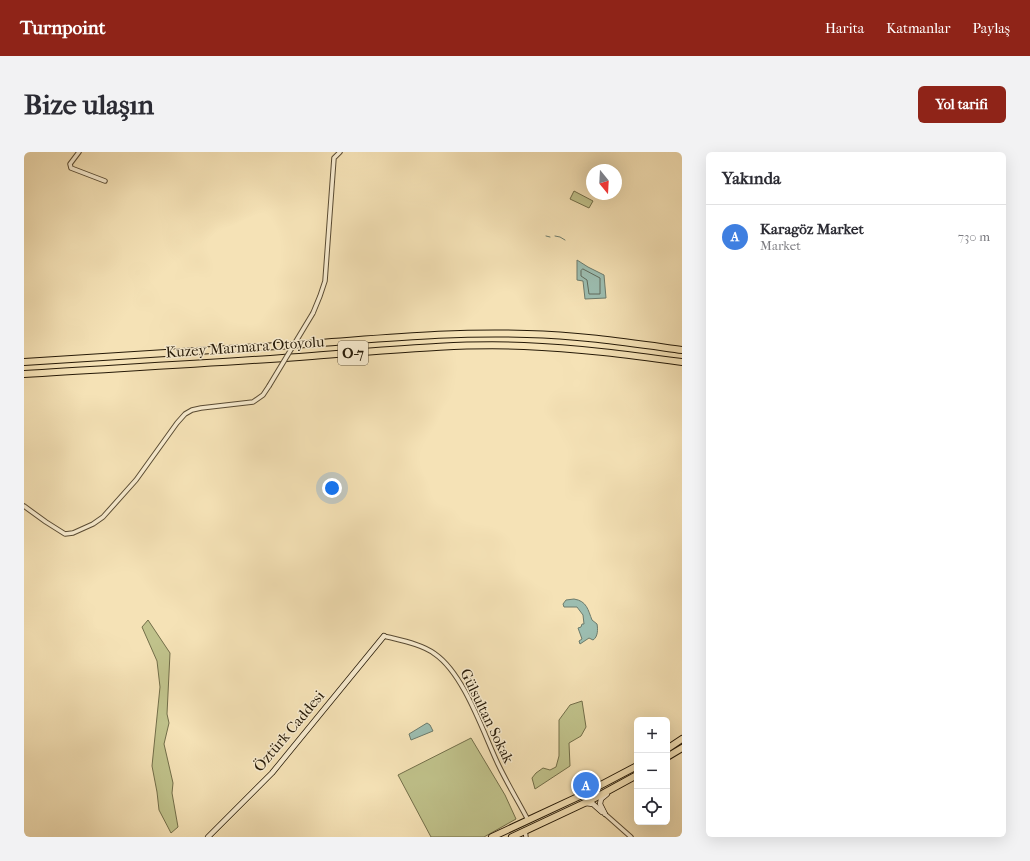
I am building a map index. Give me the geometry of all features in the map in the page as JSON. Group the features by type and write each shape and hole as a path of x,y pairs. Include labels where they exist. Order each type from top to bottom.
{"highway":[{"name":"Kuzey Marmara Otoyolu","path":"24,362 469,334 572,336 682,350"},
{"name":"Kuzey Marmara Otoyolu","path":"24,374 254,360 413,348 471,346 523,346 572,349 682,362"},
{"path":"670,747 682,740"},
{"path":"670,755 682,748"},
{"path":"492,837 593,790 634,768"},
{"path":"512,837 593,800 634,777"}],"street":[{"path":"79,152 70,164 71,168 105,181"},
{"path":"24,506 65,534 73,533 93,524 104,516 136,480 176,423 185,414 192,410 201,408 253,402 263,395 313,313 325,281 334,158 340,152"},
{"name":"Gülsultan Sokak","path":"384,636 430,650 441,658 453,672 469,701 504,776 528,820"},
{"name":"Öztürk Caddesi","path":"208,837 272,773 384,636"},
{"path":"623,774 628,780"},
{"path":"593,790 593,800 605,814 631,837"},
{"path":"600,804 601,799 610,790"},
{"path":"582,795 600,804 605,814"},
{"path":"525,830 526,837"}],"green space":[{"path":"574,191 586,197 586,200 593,201 589,208 570,199"},
{"path":"148,620 170,653 167,714 169,723 164,744 173,783 172,793 178,827 171,833 159,810 152,766 160,687 157,661 142,627"},
{"path":"582,701 586,727 581,736 569,743 570,766 535,789 532,778 536,773 543,768 550,770 556,767 559,756 559,720 570,705"},
{"path":"471,738 505,795 516,819 484,837 431,837 398,775"}],"water":[{"path":"577,260 604,275 606,298 585,299 583,281 577,280"},
{"path":"574,599 584,604 588,609 592,620 597,624 595,639 593,640 589,638 580,644 579,641 582,639 578,628 584,624 583,615 577,607 564,607 563,604 566,600"},
{"path":"427,723 433,731 411,740 409,734"}],"waterway":[{"path":"546,236 550,237"},
{"path":"555,236 565,240"}],"place":[{"name":"Karagöz Market","path":"586,785"}]}
